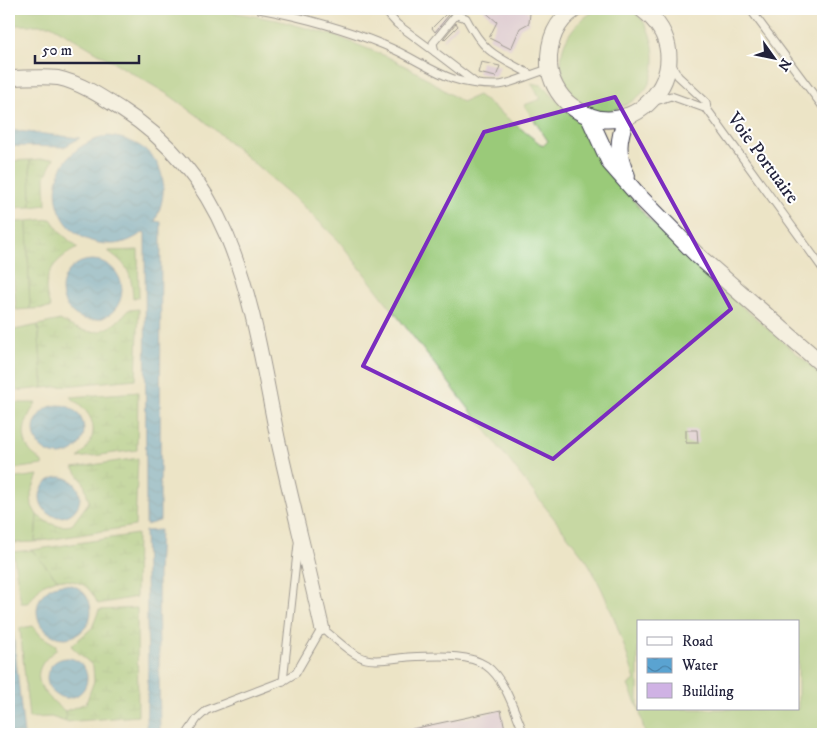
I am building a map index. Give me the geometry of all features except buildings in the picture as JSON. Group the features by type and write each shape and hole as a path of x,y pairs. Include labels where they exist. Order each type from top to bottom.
{"street":[{"path":"570,10 556,29 551,40 549,68 554,85 568,103 588,115 614,119 627,116 648,104 659,91 666,76 669,59 664,35 646,11"},
{"path":"9,78 56,78 71,82 103,98 130,114 161,140 200,184 226,230 247,292 322,628"},
{"path":"588,115 610,163 632,187 698,255 823,365"},
{"path":"627,116 618,142 620,163 632,187"}],"lane":[{"path":"259,9 302,17 340,29 386,46 442,76 458,82 500,85 549,68"},
{"path":"391,9 387,13 396,24 477,84"},
{"path":"462,9 475,36 488,51 530,74"},
{"path":"750,9 823,107"},
{"path":"435,52 433,42 456,14 466,18"},
{"name":"Voie Portuaire","path":"669,59 678,76 706,102 709,112 823,269"},
{"path":"648,104 672,96 709,112"},
{"path":"283,681 299,531"},
{"path":"187,734 197,719 207,710 283,681 296,673 322,628 366,659 450,655 471,657 487,666 508,692 524,734"}],"highlighted area":[{"path":"615,97 731,309 553,459 363,366 484,132"}],"green space":[{"path":"626,8 638,15 649,33 653,44 654,56 654,68 651,78 643,92 632,102 604,111 590,108 572,94 562,69 561,58 567,38 573,30 588,15 598,9"},
{"path":"9,9 214,9 277,20 336,36 388,57 420,74 462,102 478,95 543,146 548,141 524,105 541,99 531,83 542,85 584,126 617,180 645,215 695,266 823,376 823,734 645,734 639,710 800,710 800,620 637,620 637,706 628,685 635,680 620,634 602,590 587,561 339,241 299,202 201,118 169,95 51,25 10,25"},
{"path":"54,158 45,177 46,205 31,207 30,160"},
{"path":"30,160 31,207 10,208 9,161"},
{"path":"51,219 61,233 78,248 61,258 50,272 46,288 51,308 30,309 27,221"},
{"path":"27,221 30,309 16,310 9,223"},
{"path":"138,250 139,297 133,298 128,271 108,251"},
{"path":"139,309 136,379 43,388 38,325 60,320 70,326 97,332 112,325 128,310"},
{"path":"38,325 43,388 15,391 14,330"},
{"path":"138,392 137,450 78,458 91,441 93,425 86,411 70,397"},
{"path":"9,403 36,403 27,420 24,432 26,445 43,465 12,469"},
{"path":"138,458 135,526 35,542 37,515 53,524 62,526 72,525 89,502 84,483 73,468"},
{"path":"38,475 31,493 32,506 37,515 35,542 11,543 9,479"},
{"path":"137,534 136,597 98,604 87,587 78,582 57,579 32,550"},
{"path":"32,550 57,579 42,585 28,603 21,603 13,552"},
{"path":"137,608 138,716 66,722 65,711 86,703 94,681 93,666 71,646 92,628 99,610"},
{"path":"33,626 41,636 56,645 56,650 46,658 41,667 39,674 40,682 49,697 65,711 66,722 51,717 29,718 20,628"}],"water":[{"path":"9,130 80,138 64,147 9,146"},
{"path":"108,136 125,139 139,145 150,153 162,176 161,205 155,221 161,222 160,521 146,525 145,232 118,244 91,241 73,231 62,215 56,197 58,178 67,160 83,145"},
{"path":"92,260 109,265 117,273 122,290 117,307 109,315 92,320 75,315 67,307 62,290 67,273 75,265"},
{"path":"59,405 73,409 80,416 84,430 80,444 73,451 59,455 45,451 38,444 34,430 38,416 45,409"},
{"path":"64,477 71,480 77,486 80,497 79,505 71,514 64,517 56,517 49,514 41,505 40,493 43,486 52,478"},
{"path":"160,530 158,575 160,734 146,734 148,670 145,531"},
{"path":"64,584 74,586 83,592 89,601 91,611 89,621 83,630 74,636 64,638 54,636 45,630 39,621 37,611 39,601 45,592 54,586"},
{"path":"9,592 22,717 24,734 9,733"},
{"path":"67,658 81,664 87,678 81,692 67,698 53,692 47,678 53,664"}]}
